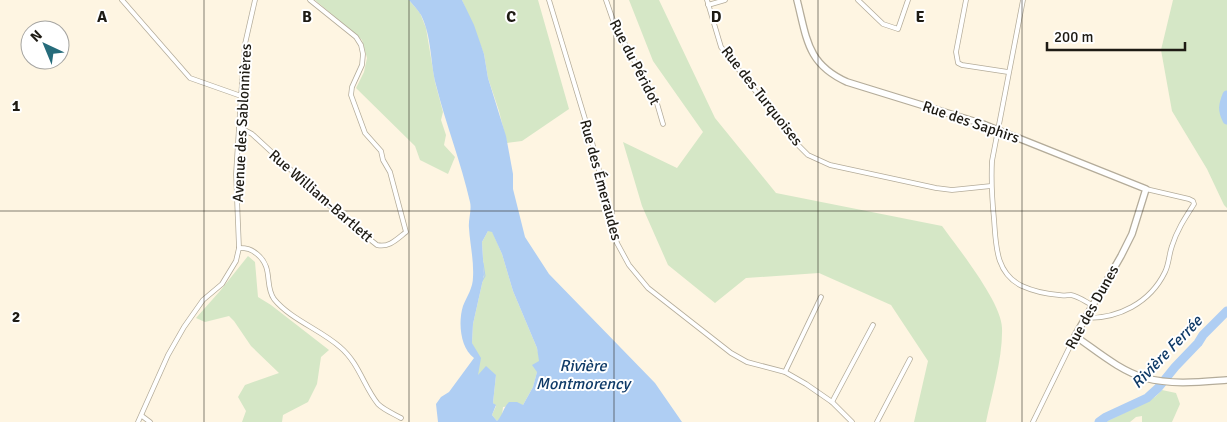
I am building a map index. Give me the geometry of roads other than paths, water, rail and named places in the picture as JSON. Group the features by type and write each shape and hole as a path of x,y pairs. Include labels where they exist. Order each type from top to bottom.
{"street":[{"path":"122,0 190,78 241,96"},
{"name":"Avenue des Sablonnières","path":"138,422 168,356 184,327 203,300 222,284 230,274 240,248 236,200 239,127 245,44 255,0"},
{"name":"Rue William-Bartlett","path":"239,127 252,134 343,218 377,245 384,246 389,244 406,232 390,172 383,160 381,151 366,133 351,95 352,87 362,65 363,54 361,45 356,37 310,0"},
{"name":"Rue des Émeraudes","path":"549,0 592,142 617,242 629,265 648,288 731,353 747,362 785,372 832,402 852,422"},
{"name":"Rue du Péridot","path":"606,0 615,26 656,100 662,124"},
{"path":"708,2 725,0"},
{"name":"Rue des Saphirs","path":"797,0 807,42 822,68 832,76 997,129 1146,189 1190,198 1193,201 1194,204 1178,229 1166,271 1157,286 1142,301 1124,311 1104,318 1085,318"},
{"path":"858,0 883,24 898,29 908,0"},
{"path":"966,0 956,52 958,63 1008,72"},
{"path":"1023,0 992,161 991,186 995,242 998,257 1003,270 1010,278 1022,286 1054,294 1071,295 1092,305"},
{"name":"Rue des Turquoises","path":"708,2 721,48 797,144 808,155 830,165 936,188 952,190 991,186"},
{"name":"Rue des Dunes","path":"1033,422 1075,336 1132,234 1146,189"},
{"path":"240,248 250,249 267,264 274,299 287,311 339,346 354,363 379,405 401,418"},
{"path":"785,372 821,297"},
{"path":"832,402 873,325"},
{"path":"1075,336 1125,369 1144,378 1183,383 1227,380"},
{"path":"877,422 910,359"},
{"path":"142,416 150,422"}],"water":[{"name":"Rivière Montmorency","path":"409,0 462,0 474,25 484,54 488,78 506,136 513,174 513,189 525,237 549,274 655,383 682,422 438,422 436,404 441,397 449,392 474,358 469,354 461,334 461,312 473,281 469,225 470,205 436,85 425,23","holes":["488,231 492,232 502,254 513,291 537,348 539,361 532,365 537,372 533,387 523,405 517,402 509,402 497,421 492,415 496,405 493,403 496,375 486,366 478,375 481,358 472,343 473,324 484,275 482,242"]}],"waterway":[{"name":"Rivière Ferrée","path":"1227,95 1224,108 1227,120"},
{"path":"481,283 485,276 483,263"},
{"name":"Rivière Ferrée","path":"1099,422 1147,398 1227,311"}]}
